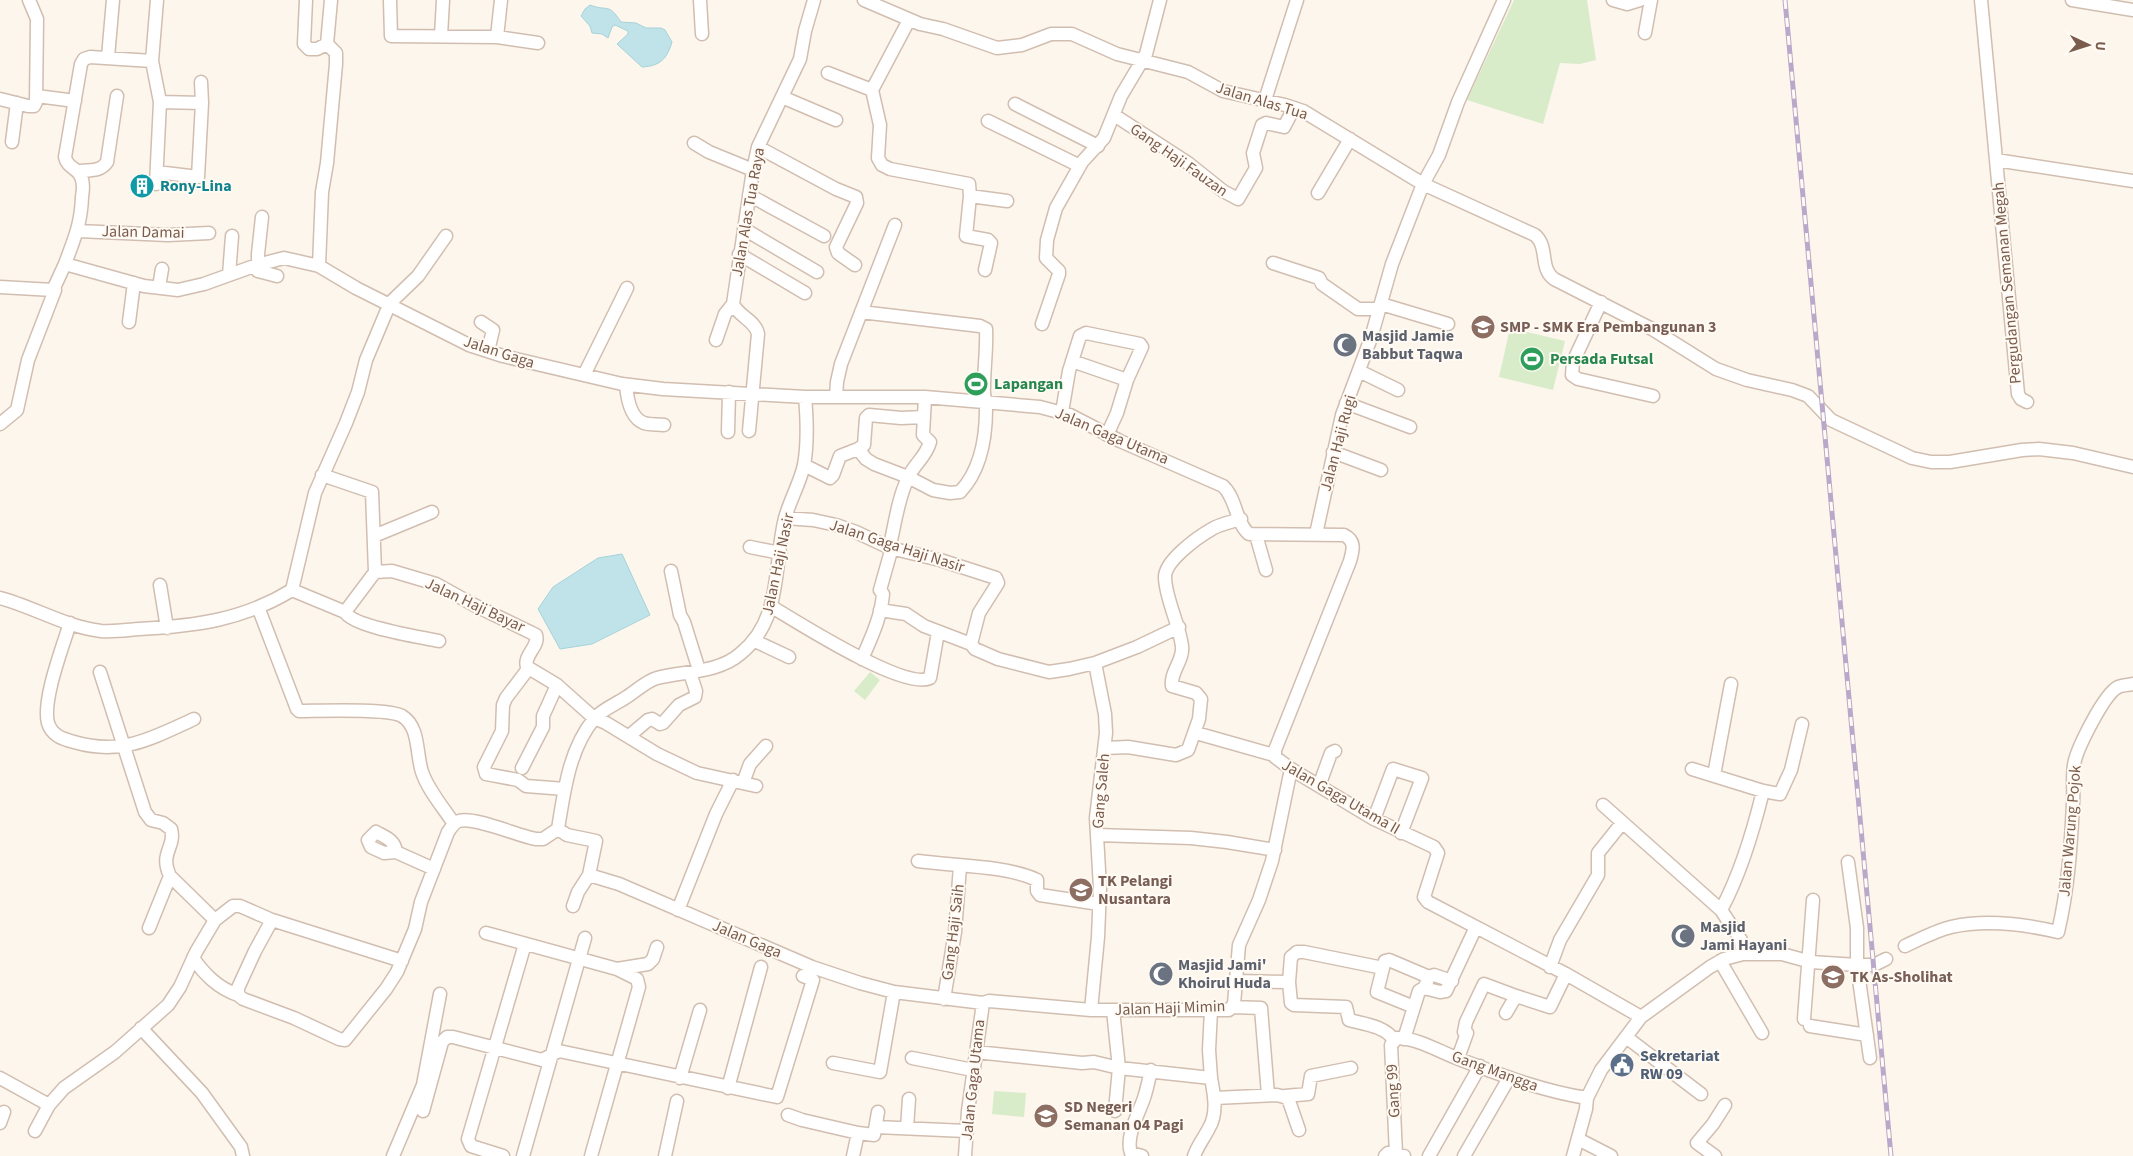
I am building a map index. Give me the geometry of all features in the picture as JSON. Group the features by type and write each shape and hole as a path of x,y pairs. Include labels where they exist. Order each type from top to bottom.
{"street":[{"path":"0,99 31,106 36,99 37,19 29,0"},
{"path":"108,57 113,0"},
{"path":"157,0 152,61 160,102 157,178 198,177 202,103 201,82"},
{"path":"306,0 304,44 309,49 317,49 327,44"},
{"path":"319,266 322,192 327,163 336,64 336,53 327,44 330,0"},
{"path":"390,0 391,36 497,37 538,43"},
{"path":"441,36 443,0"},
{"path":"497,37 501,0"},
{"path":"700,0 702,34"},
{"name":"Jalan Alas Tua Raya","path":"716,340 726,314 733,304 758,147 800,60 805,31 814,0"},
{"name":"Jalan Alas Tua","path":"864,0 909,20 943,29 997,48 1022,45 1051,34 1066,32 1117,54 1188,72 1223,91 1266,100 1294,108 1315,117 1423,184 1535,235 1542,244 1545,268 1549,275 1566,286 1652,329 1716,369 1747,380 1792,390 1808,396 1831,420 1891,450 1912,458 1931,462 1969,460 2016,450 2039,449 2073,453 2133,467"},
{"path":"1042,324 1059,274 1059,271 1046,258 1047,240 1056,208 1080,166 1104,138 1122,96 1146,54 1160,0"},
{"path":"1266,100 1297,0"},
{"name":"Jalan Haji Rugi","path":"1316,534 1333,452 1346,403 1371,338 1392,264 1423,184 1438,154 1458,102 1504,0"},
{"path":"1613,0 1627,4 1640,0"},
{"path":"1645,33 1651,0"},
{"name":"Pergudangan Semanan Megah","path":"1980,0 2018,394 2021,400 2027,402"},
{"path":"2072,0 2133,10"},
{"path":"909,20 872,90 880,125 878,158 882,165 890,170 969,184 970,196 966,236 988,240 991,243 985,270"},
{"path":"0,424 17,410 28,360 78,231 83,184 77,171 69,166 65,157 81,64 84,58 90,56 152,61"},
{"path":"828,74 872,90"},
{"path":"77,171 98,170 103,168 107,162 117,96"},
{"path":"782,97 836,120"},
{"path":"36,99 75,101"},
{"path":"160,102 202,103"},
{"path":"12,142 17,103"},
{"path":"1015,104 1098,146"},
{"name":"Gang Haji Fauzan","path":"1114,115 1188,163 1223,191 1238,200 1256,168 1253,153 1262,125 1266,123 1284,127 1294,108"},
{"path":"988,121 1080,166"},
{"path":"1318,192 1350,139"},
{"path":"694,143 709,152 753,170"},
{"path":"758,147 836,189 856,197 857,203 836,247 838,253 855,265"},
{"name":"Pergudangan Semanan Megah","path":"1996,160 2133,181"},
{"path":"749,195 824,236"},
{"path":"970,196 1007,200"},
{"path":"262,216 258,271 278,276"},
{"path":"836,397 841,364 895,225"},
{"path":"744,229 817,272"},
{"name":"Jalan Damai","path":"78,231 168,235 209,233"},
{"path":"229,275 232,236"},
{"path":"0,598 70,623 101,631 167,628 212,622 269,604 292,590 315,493 346,423 358,392 366,360 390,303 418,276 446,236"},
{"path":"740,254 805,292"},
{"name":"Jalan Gaga","path":"64,264 134,283 181,290 284,258 319,266 356,288 390,303 468,345 626,385 663,389"},
{"path":"1273,263 1319,278 1322,284 1358,309 1380,306 1448,324"},
{"path":"159,287 162,269"},
{"path":"129,322 134,283"},
{"path":"0,287 55,290"},
{"path":"584,375 627,288"},
{"path":"1600,302 1573,362 1572,375 1578,379 1652,396"},
{"path":"733,304 740,316 757,329 749,431"},
{"path":"858,448 866,459 874,464 908,477 933,490 950,493 960,492 973,475 984,439 986,407 983,394 986,334 984,326 861,312"},
{"path":"481,322 493,330 488,351"},
{"path":"1062,412 1072,361 1078,340 1082,334 1140,344 1142,347 1127,380 1117,413 1107,435"},
{"path":"1072,361 1127,380"},
{"path":"1359,371 1398,390"},
{"path":"626,385 627,394 636,417 644,423 664,425"},
{"name":"Jalan Gaga Utama","path":"663,389 805,397 925,397 1033,406 1062,412 1089,424 1107,435 1219,483 1229,492 1246,531 1249,534 1256,535"},
{"path":"728,432 729,392"},
{"name":"Jalan Haji Nasir","path":"558,829 570,766 580,742 594,718 655,679 694,672 720,664 738,656 755,641 772,607 785,518 804,465 807,421 805,397"},
{"path":"862,659 875,630 880,610 883,594 880,590 891,551 890,548 901,496 908,477 927,452 930,442 924,436 925,397"},
{"path":"1346,403 1410,427"},
{"path":"804,465 830,478 840,456 864,445 866,418 869,415 901,418 924,417"},
{"path":"1333,452 1381,470"},
{"path":"322,475 372,492 375,572 345,612"},
{"path":"374,536 432,512"},
{"name":"Jalan Gaga Haji Nasir","path":"785,518 813,520 836,525 890,548 940,560 998,580 998,583 979,612 971,644"},
{"path":"1105,748 1128,747 1176,755 1188,750 1196,733 1201,699 1196,693 1174,688 1171,683 1182,653 1179,627 1166,584 1166,572 1168,566 1212,529 1241,519"},
{"path":"1266,570 1256,535 1316,534"},
{"name":"Jalan Gaga Utama II","path":"1316,534 1344,535 1351,540 1354,549 1344,579 1274,755 1291,769 1374,820 1437,850 1438,853 1424,898 1428,902 1566,974 1641,1017"},
{"path":"750,547 780,552"},
{"name":"Jalan Haji Bayar","path":"375,572 392,571 436,584 474,605 534,633 537,639 526,661 528,669"},
{"path":"629,736 648,720 652,719 660,724 664,723 679,705 695,697 694,672 671,571"},
{"path":"160,585 167,628"},
{"path":"292,590 345,612 350,618 390,631 439,641"},
{"path":"258,607 297,710 340,710 389,713 401,716 414,729 423,774 454,824"},
{"path":"772,607 862,659 919,679 928,679 938,632"},
{"path":"880,610 906,614 924,626 971,644 975,648 998,659 1049,672 1095,663 1137,647 1179,627"},
{"path":"70,623 55,670 47,715 49,724 59,738 88,746 123,747 194,719"},
{"path":"755,641 789,657"},
{"name":"Gang Saleh","path":"1091,1010 1098,937 1097,835 1099,793 1105,748 1105,714 1095,663"},
{"path":"565,789 526,786 518,780 484,772 484,768 502,731 503,704 528,669 557,685 594,718 629,736 657,754 697,773 744,783"},
{"path":"100,672 123,747 148,818 163,823 172,829 173,835 165,860 170,876 215,920"},
{"path":"1714,775 1731,684"},
{"name":"Jalan Warung Pojok","path":"1905,946 1953,927 2019,924 2058,932 2072,834 2074,766 2077,752 2093,720 2111,693 2118,687 2133,684"},
{"path":"522,768 543,727 543,716 557,685"},
{"path":"1692,769 1762,791 1778,794 1781,792 1791,770 1802,724"},
{"path":"1196,733 1274,755"},
{"path":"678,910 716,814 744,783 750,764 766,746"},
{"path":"1319,786 1331,753 1335,751"},
{"name":"Jalan Haji Mimin","path":"983,1004 989,1001 1091,1010 1230,1010 1233,1007 1239,945 1262,892 1275,850 1291,769"},
{"path":"1374,820 1393,769 1422,779 1401,833"},
{"path":"1721,910 1730,893 1752,836 1762,791"},
{"path":"1603,805 1721,910 1741,940 1743,954"},
{"path":"193,958 212,981 228,991 243,999 345,1040 386,989 402,961 448,832 459,821 477,822 536,839 543,839 558,829 567,835 596,841 589,874 578,892 573,906"},
{"path":"1550,967 1560,940 1598,875 1598,853 1622,823"},
{"path":"1097,835 1191,838 1275,850"},
{"path":"396,852 434,869"},
{"name":"Gang Haji Saih","path":"918,861 972,866 1029,877 1037,880 1037,891 1040,895 1099,904"},
{"path":"1848,862 1857,928 1857,965 1870,1058"},
{"name":"Gang Haji Saih","path":"944,999 955,932 960,866"},
{"name":"Jalan Gaga","path":"589,874 619,884 812,967 860,983 894,992 983,1004"},
{"path":"149,928 170,876"},
{"path":"1813,900 1807,961 1807,1022 1867,1035"},
{"path":"35,1131 49,1105 64,1088 115,1052 168,1005 215,920 230,907 236,905 272,920 402,961"},
{"path":"238,995 238,988 255,950 272,920"},
{"path":"1414,1007 1377,992 1385,961 1389,960 1426,982 1434,975 1452,981 1476,928"},
{"path":"486,933 617,969 629,973 637,980 639,987 591,1156"},
{"path":"523,1156 550,1056 586,938"},
{"path":"503,1156 468,1150 468,1139 525,944"},
{"path":"617,969 648,964 653,959 657,947"},
{"path":"1236,981 1289,982 1291,957 1297,952 1383,968"},
{"path":"1573,1156 1586,1109 1587,1098 1601,1070 1641,1017 1720,961 1743,954 1782,954 1807,961 1857,965 1874,965 1886,959"},
{"path":"1720,961 1762,1032"},
{"path":"728,1088 761,967"},
{"path":"1458,1058 1467,1033 1464,1032 1466,1022 1484,984 1550,1007 1566,974"},
{"path":"423,1111 442,1042 447,1037 542,1060 559,1051 777,1097 813,980"},
{"name":"Gang Mangga","path":"1289,982 1291,1003 1294,1005 1346,1007 1349,1020 1383,1030 1399,1040 1458,1058 1509,1078 1558,1094 1587,1098"},
{"name":"Gang 99","path":"1395,1155 1390,1045 1399,1040 1420,991 1426,982"},
{"path":"833,1063 880,1072 894,992"},
{"path":"393,1156 423,1085 440,994"},
{"path":"1506,1013 1516,996"},
{"name":"Jalan Gaga Utama","path":"965,1156 973,1070 983,1004"},
{"path":"1233,1007 1261,1008 1268,1095"},
{"path":"680,1078 700,1010"},
{"path":"1113,1010 1119,1068 1114,1111"},
{"path":"1194,1156 1201,1140 1210,1127 1215,1098 1209,1050 1211,1010"},
{"path":"141,1028 205,1097 241,1147 243,1156"},
{"path":"1626,1037 1701,1094"},
{"path":"976,1052 1082,1063 1094,1062 1119,1068 1211,1078"},
{"path":"912,1058 973,1070"},
{"path":"1429,1156 1480,1066"},
{"path":"1215,1098 1308,1094 1311,1076 1351,1068"},
{"path":"1142,1156 1130,1153 1129,1147 1132,1129 1145,1096 1151,1070"},
{"path":"0,1078 49,1105"},
{"path":"1464,1156 1509,1078"},
{"path":"1285,1096 1288,1098 1299,1130"},
{"path":"907,1128 909,1099"},
{"path":"665,1156 677,1101"},
{"path":"1716,1156 1697,1142 1725,1106"},
{"path":"788,1115 802,1120 874,1136 878,1112"},
{"path":"876,1127 966,1131"},
{"path":"852,1156 858,1133"},
{"path":"1578,1139 1611,1156"}],"green space":[{"path":"1514,0 1587,0 1596,60 1580,64 1560,63 1543,124 1467,100"},
{"name":"Persada Futsal","path":"1510,328 1565,341 1553,390 1499,377"},
{"name":"Lapangan","path":"970,375 983,375 982,394 969,393"},
{"path":"870,672 880,680 865,700 854,691"},
{"path":"994,1091 1026,1093 1024,1117 992,1114"}],"water":[{"path":"590,5 610,10 621,22 636,23 646,28 661,28 665,30 672,42 668,53 662,61 654,65 642,67 617,44 628,34 628,31 615,25 612,27 608,38 602,34 592,33 590,26 581,16"},
{"path":"622,554 650,615 592,644 560,649 538,609 553,587 598,558"}],"railway":[{"path":"1785,0 1891,1156"}],"place":[{"name":"Rony-Lina","path":"142,186"},
{"name":"SMP - SMK Era Pembangunan 3","path":"1483,327"},
{"name":"Masjid Jamie Babbut Taqwa","path":"1345,345"},
{"name":"Persada Futsal","path":"1532,359"},
{"name":"Lapangan","path":"976,384"},
{"name":"TK Pelangi Nusantara","path":"1081,890"},
{"name":"Masjid Jami Hayani","path":"1683,936"},
{"name":"Masjid Jami' Khoirul Huda","path":"1161,974"},
{"name":"TK As-Sholihat","path":"1833,977"},
{"name":"Sekretariat RW 09","path":"1622,1065"},
{"name":"SD Negeri Semanan 04 Pagi","path":"1046,1116"}]}
